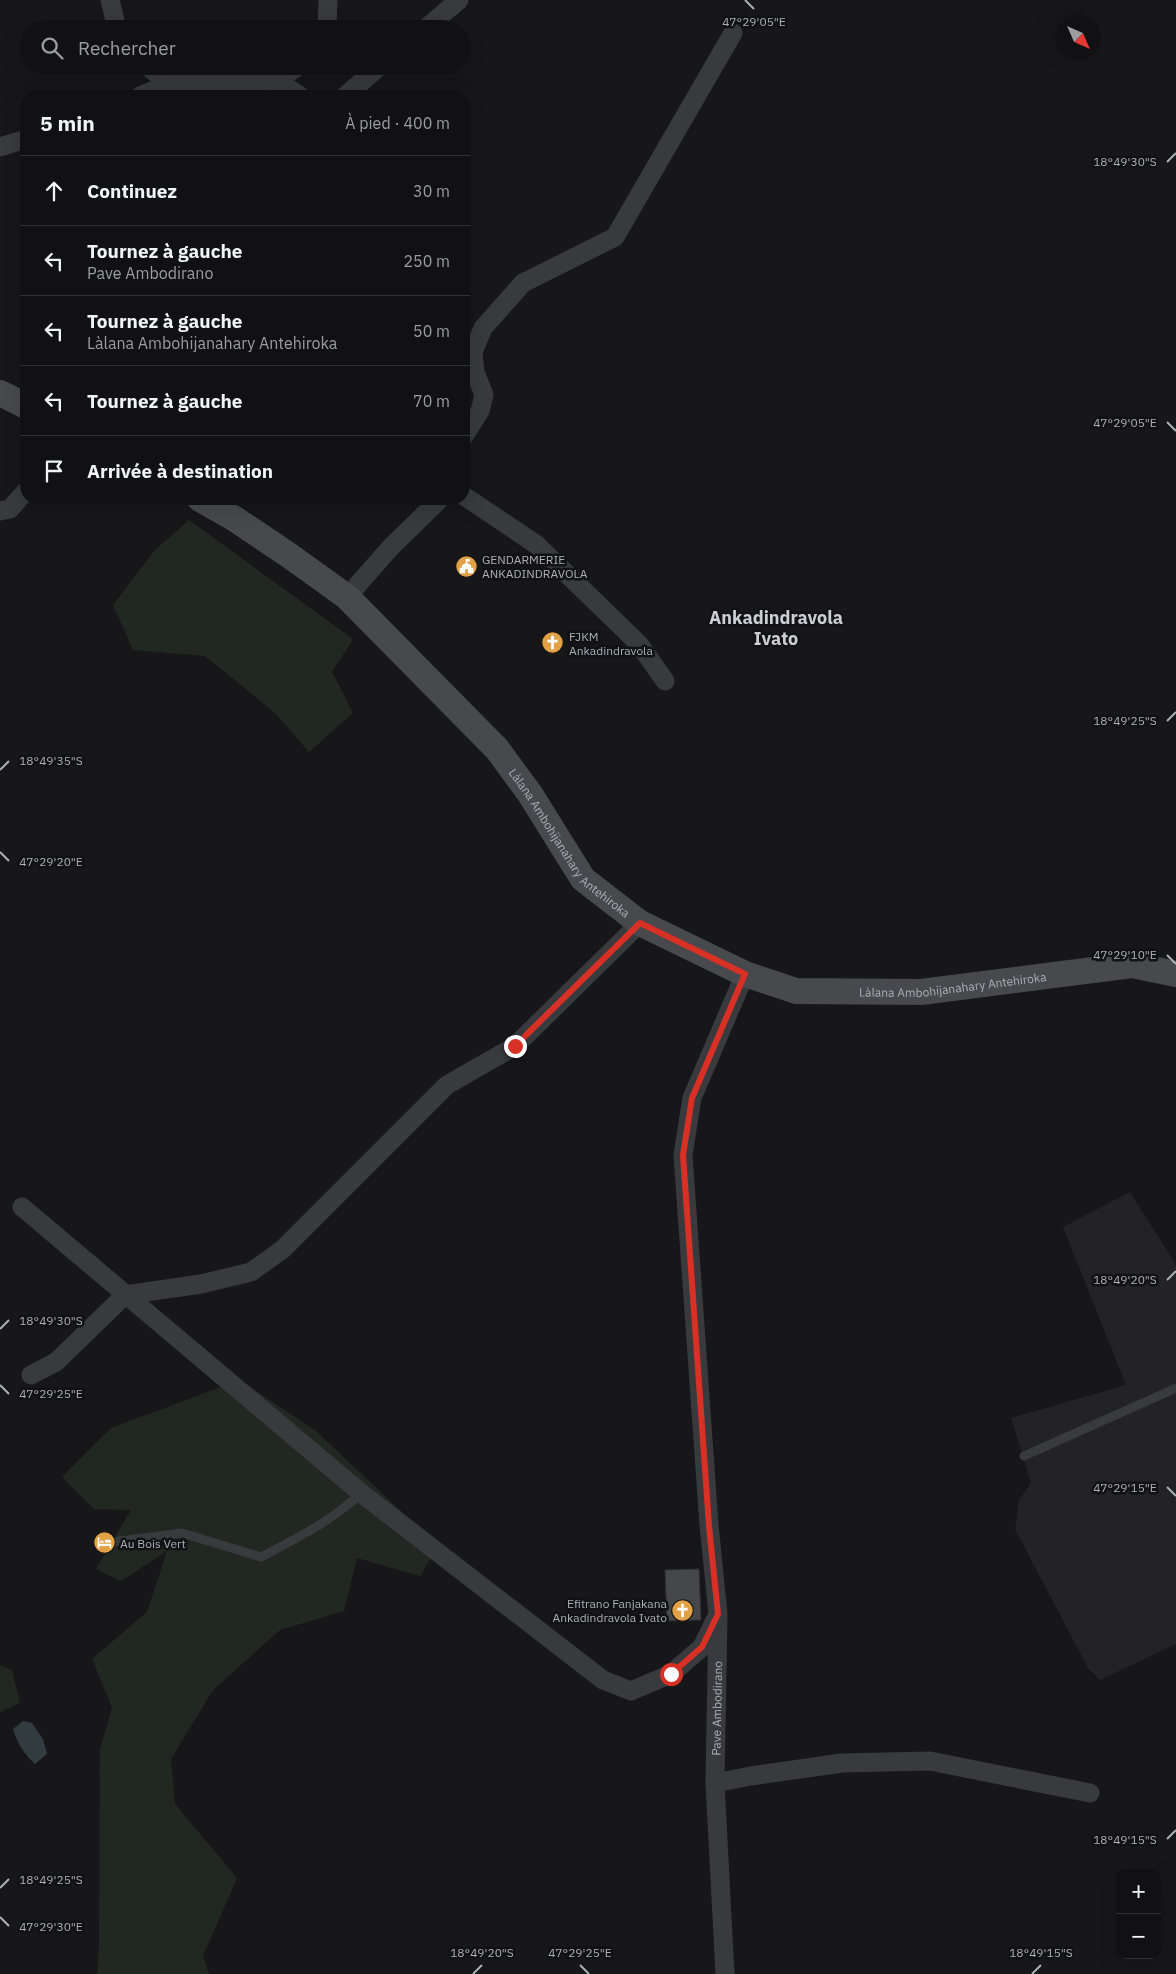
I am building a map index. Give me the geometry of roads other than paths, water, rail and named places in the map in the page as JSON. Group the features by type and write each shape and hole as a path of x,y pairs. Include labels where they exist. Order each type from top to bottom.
{"street":[{"path":"110,0 115,20"},
{"path":"327,20 328,0"},
{"path":"436,20 459,0"},
{"path":"470,427 480,411 484,395 475,372 473,352 483,328 523,283 615,236 734,33"},
{"path":"158,75 169,84"},
{"path":"154,90 169,84 277,80 285,75"},
{"path":"352,90 370,75"},
{"path":"277,80 291,90"},
{"path":"0,147 20,141"},
{"path":"0,393 20,403"},
{"path":"0,511 10,509 20,498"},
{"path":"470,500 537,545 639,644 665,681"},
{"name":"Làlana Ambohijanahary Antehiroka","path":"210,505 298,561 347,597 497,748 530,794 583,879 640,923 745,974 796,991 921,992 1132,965 1176,974"},
{"path":"347,597 390,548 434,505"},
{"path":"31,1375 56,1362 125,1295 201,1284 251,1272 267,1261 283,1249 447,1085 515,1046 640,923"},
{"name":"Pave Ambodirano","path":"724,1974 715,1783 718,1614 709,1526 683,1155 692,1098 745,974"},
{"path":"22,1207 361,1493 603,1680 631,1691 671,1674 702,1647 718,1614"},
{"path":"715,1783 842,1763 930,1761 1090,1793"}],"lane":[{"path":"1024,1456 1176,1388"},
{"path":"104,1543 182,1533 261,1557 318,1527 345,1508 361,1493"}],"place":[{"name":"GENDARMERIE ANKADINDRAVOLA","path":"466,566"},
{"name":"FJKM Ankadindravola","path":"553,643"},
{"name":"Au Bois Vert","path":"104,1543"},
{"name":"Efitrano Fanjakana Ankadindravola Ivato","path":"683,1610"}],"district":[{"name":"Ankadindravola Ivato","path":"776,628"}]}
